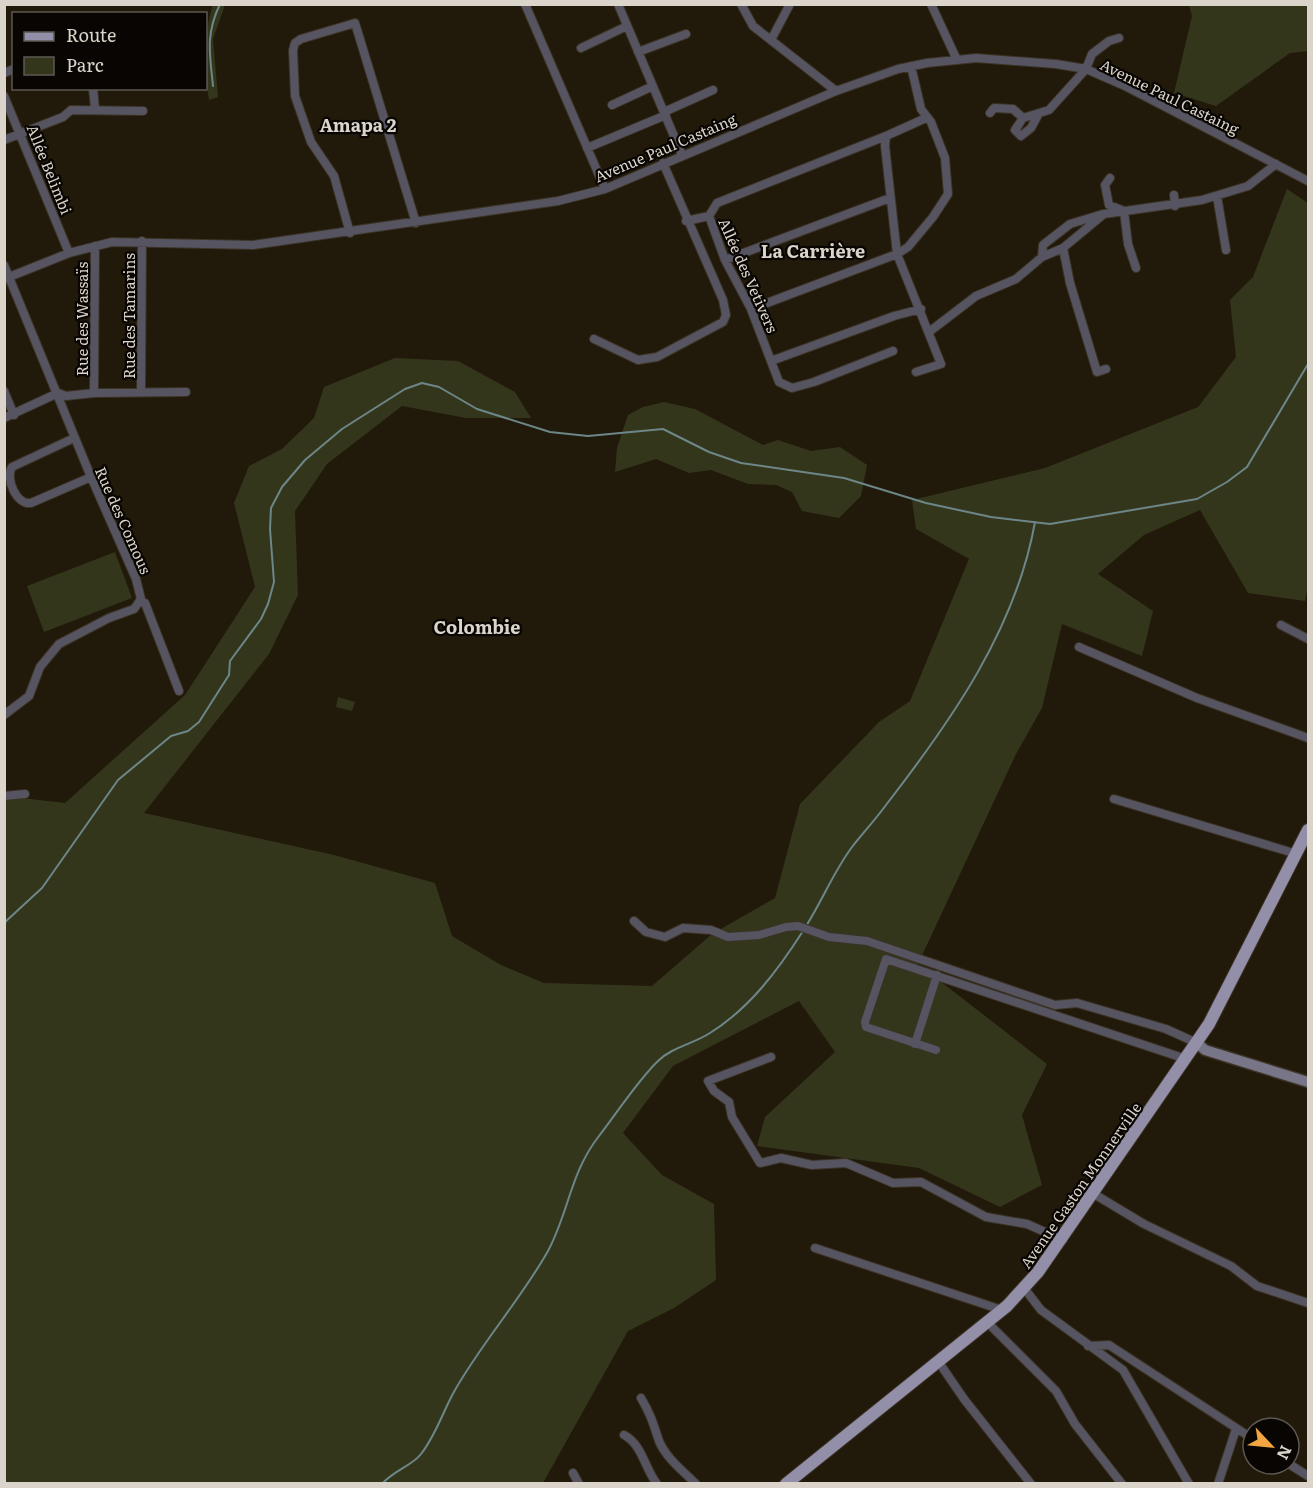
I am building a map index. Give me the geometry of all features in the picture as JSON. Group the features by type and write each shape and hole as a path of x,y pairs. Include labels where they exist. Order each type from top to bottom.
{"main road":[{"name":"Avenue Gaston Monnerville","path":"786,1484 1002,1310 1024,1288 1063,1240 1218,1008 1308,830"}],"street":[{"path":"525,4 605,189"},
{"path":"618,4 682,155"},
{"path":"741,4 751,24 836,91"},
{"path":"771,40 789,4"},
{"path":"931,4 957,60"},
{"path":"350,233 334,176 311,142 295,96 293,50 295,43 301,39 355,23 416,223"},
{"path":"581,48 627,26"},
{"path":"638,52 686,34"},
{"path":"1038,115 1031,128 1021,136 1015,130 1023,118 1049,110 1086,69 1092,54 1109,41 1119,38"},
{"name":"Avenue Paul Castaing","path":"7,278 69,253 95,246 142,241 232,246 350,233 538,205 605,189 836,91 911,66 957,60 1021,61 1086,69 1125,86 1308,181"},
{"path":"751,309 897,254 908,247 933,217 948,194 945,158 931,122 921,109 911,66"},
{"path":"612,105 653,86"},
{"path":"93,90 95,109"},
{"path":"586,148 665,114 713,90"},
{"name":"Allée Belimbi","path":"4,96 69,253"},
{"path":"990,113 994,108 1013,109 1023,118"},
{"path":"4,140 63,117 70,110 143,111"},
{"name":"Allée des Vetivers","path":"893,351 814,382 792,388 779,382 751,309 725,260 708,216 717,203 926,118"},
{"path":"886,136 885,151 897,254 921,309 941,364 916,372"},
{"path":"594,339 638,360 657,357 723,322 727,310 686,221 663,163"},
{"path":"1042,257 1043,245 1070,224 1104,214 1175,206 1216,196 1248,186 1276,164"},
{"path":"1110,178 1105,185 1109,205 1124,211"},
{"path":"1174,195 1175,206"},
{"path":"1216,196 1226,250"},
{"path":"725,260 890,198"},
{"path":"1124,211 1128,244 1136,268"},
{"path":"929,332 976,296 1020,277 1042,257 1064,248 1104,214"},
{"path":"686,221 708,216"},
{"name":"Rue des Tamarins","path":"141,392 142,241"},
{"name":"Rue des Wassaïs","path":"94,393 95,246"},
{"path":"1064,248 1070,283 1097,372 1106,369"},
{"name":"Rue des Comous","path":"4,265 7,278 58,393 74,438 136,579 141,602 145,603 179,691"},
{"path":"771,361 894,316 921,309"},
{"path":"4,391 14,415"},
{"path":"4,418 58,393 66,396 94,393 186,392"},
{"path":"74,438 12,466 9,475 19,500 25,504 31,503 91,477"},
{"path":"4,715 29,696 40,667 58,644 102,621 134,609 141,602"},
{"path":"1281,625 1308,639"},
{"path":"1079,647 1197,698 1308,738"},
{"path":"4,796 25,794"},
{"path":"1114,799 1297,854"},
{"path":"634,921 646,932 665,937 683,928 711,930 728,937 759,935 786,927 798,927 829,937 867,941 1055,1005 1077,1003 1166,1029 1197,1042 1205,1050 1308,1083"},
{"path":"936,1050 866,1027 864,1022 883,965 889,958 1186,1059"},
{"path":"915,1044 937,975"},
{"path":"771,1057 708,1081 714,1091 729,1102 732,1118 760,1163 781,1158 812,1165 846,1163 893,1183 921,1182 986,1217 1026,1224 1063,1240"},
{"path":"1094,1194 1144,1224 1231,1266 1257,1286 1308,1303"},
{"path":"815,1248 1002,1310"},
{"path":"1024,1288 1041,1310 1122,1370 1189,1484"},
{"path":"987,1322 1056,1391 1075,1424 1122,1484"},
{"path":"1088,1346 1109,1346 1241,1432"},
{"path":"938,1361 964,1399 1030,1484"},
{"path":"641,1398 654,1420 660,1442 672,1461 696,1484"},
{"path":"1218,1484 1236,1429"},
{"path":"624,1435 637,1445 647,1472 657,1484"},
{"path":"573,1473 579,1484"}],"green space":[{"path":"213,4 225,5 213,39 218,97 209,100 207,28"},
{"path":"1189,5 1308,5 1308,51 1290,53 1216,106 1174,93 1192,16"},
{"path":"1287,189 1308,203 1308,586 1305,601 1248,593 1200,510 1144,535 1098,574 1153,611 1142,656 1062,624 1042,708 1016,754 918,964 1047,1064 1022,1115 1042,1185 1000,1207 919,1168 757,1146 765,1117 835,1052 799,1001 673,1066 623,1133 662,1175 714,1204 716,1280 674,1308 628,1331 543,1483 5,1483 4,796 65,803 185,695 255,587 234,503 249,466 282,449 314,418 324,387 395,358 458,361 515,392 531,418 466,418 402,406 327,464 295,511 298,595 269,654 144,813 334,855 435,883 452,936 501,965 544,983 652,986 712,934 775,898 800,804 879,722 910,701 969,559 916,529 912,500 1045,468 1198,407 1236,357 1230,300 1253,277"},
{"path":"664,402 695,409 763,445 778,440 811,451 840,447 867,465 861,496 839,518 802,511 792,492 776,485 748,484 711,470 689,473 656,459 615,472 617,448 628,415 643,407"},
{"path":"115,552 132,598 44,632 27,586"},
{"path":"338,697 355,702 352,711 336,707"}],"waterway":[{"path":"213,86 210,35 220,4"},
{"path":"4,923 42,888 118,780 171,736 188,731 199,722 229,675 230,661 261,619 268,604 274,582 270,529 271,508 282,487 305,460 342,429 405,389 422,383 439,387 477,409 550,432 588,436 663,429 709,452 741,463 844,478 926,503 991,517 1050,524 1197,499 1227,482 1247,467 1308,364"},
{"path":"806,926 852,847 882,811 934,740 978,672 1013,600 1026,561 1035,522"},
{"path":"382,1484 417,1458 426,1447 466,1372 548,1251 589,1150 635,1087 664,1056 710,1033 738,1012 773,974 803,931"}],"district":[{"name":"Amapa 2","path":"358,124"},
{"name":"La Carrière","path":"813,250"},
{"name":"Colombie","path":"477,626"}]}
